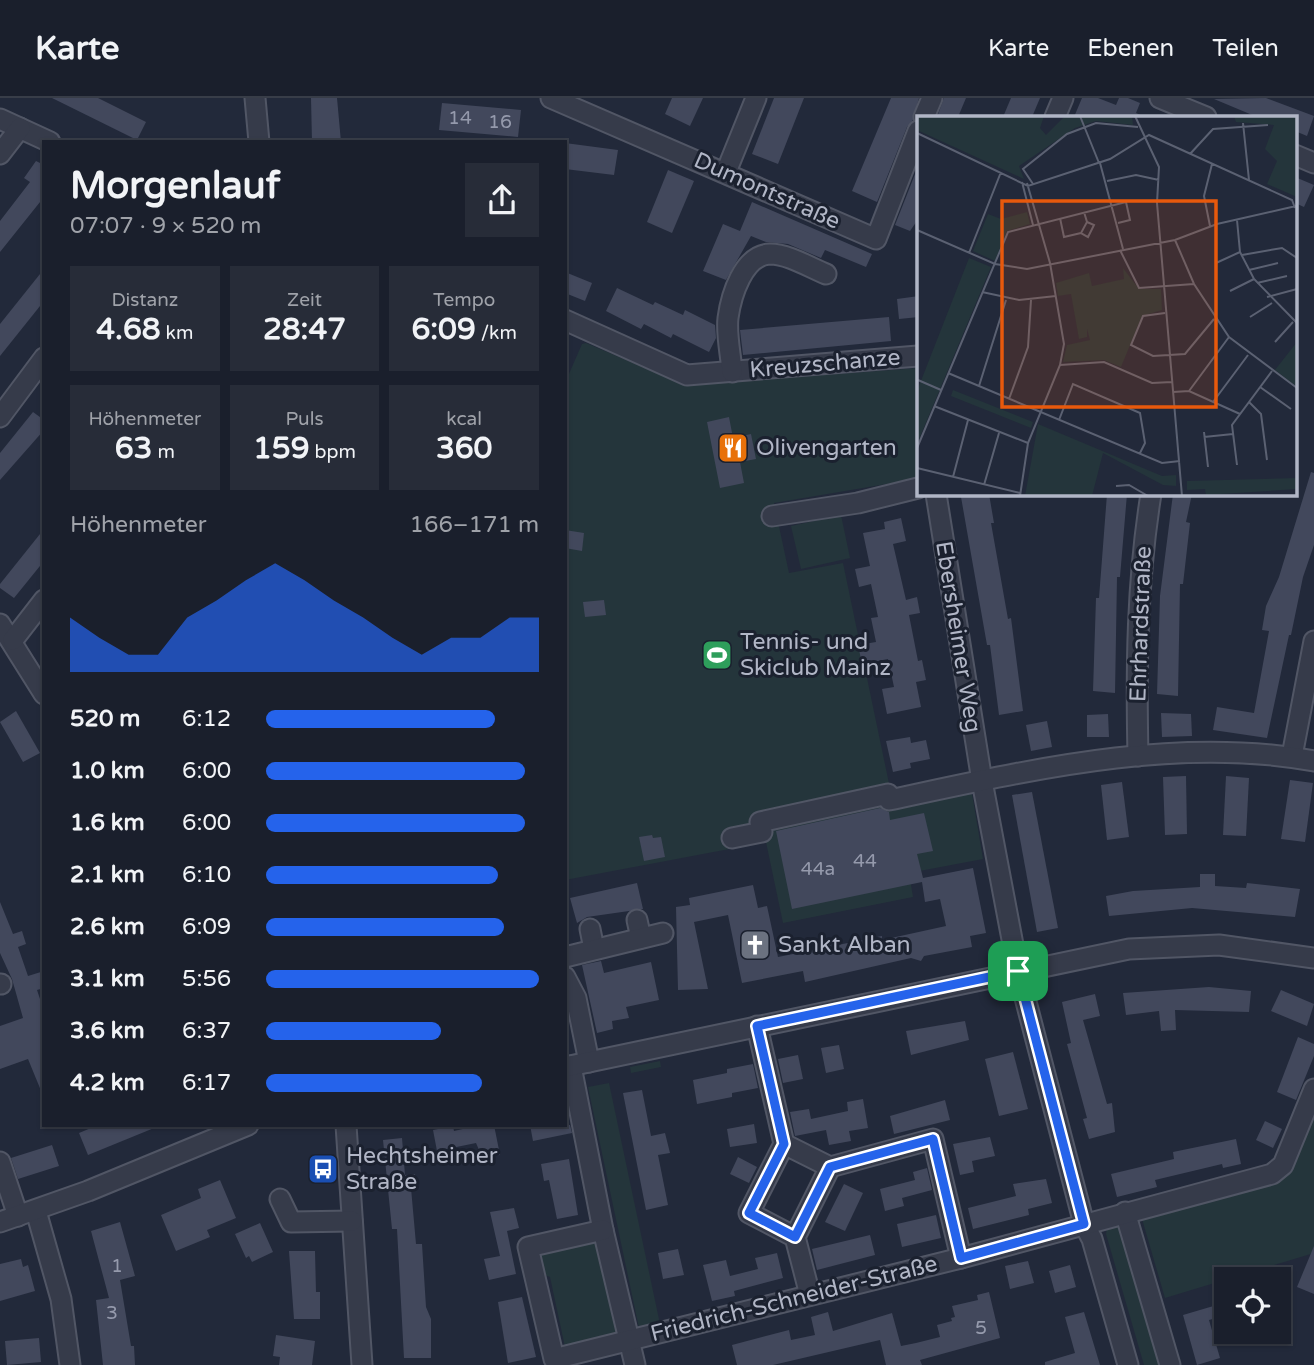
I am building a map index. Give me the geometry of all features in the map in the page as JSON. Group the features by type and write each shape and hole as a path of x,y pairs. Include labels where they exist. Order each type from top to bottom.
{"street":[{"path":"255,98 259,140"},
{"name":"Dumontstraße","path":"551,98 876,239 917,136"},
{"path":"726,172 756,98"},
{"path":"924,116 932,98"},
{"path":"1055,116 1063,98"},
{"path":"1160,98 1204,116"},
{"path":"0,119 46,140"},
{"path":"0,154 20,128"},
{"path":"1296,155 1314,163"},
{"name":"Kreuzschanze","path":"732,372 728,319 737,285 752,261 762,256 779,255 826,274"},
{"name":"Kreuzschanze","path":"567,321 680,373 732,372 917,356"},
{"path":"0,416 42,361"},
{"path":"772,516 858,503 917,488"},
{"name":"Ebersheimer Weg","path":"936,495 982,781 1018,971 1084,1224 1092,1240 1128,1365"},
{"name":"Ehrhardstraße","path":"1138,756 1138,611 1141,558 1151,495"},
{"path":"13,640 42,603"},
{"path":"0,624 13,640 42,691"},
{"path":"1292,756 1314,641"},
{"path":"732,838 762,832 760,822 888,794 889,800 982,781 1138,756 1212,752 1292,756 1314,761"},
{"path":"590,929 594,949"},
{"path":"567,956 594,949 639,929 663,933"},
{"path":"575,1065 1129,949 1231,946 1314,958"},
{"path":"567,981 576,998 575,1065 603,1230 635,1365"},
{"path":"757,1026 784,1144 749,1213 795,1237"},
{"name":"Friedrich-Schneider-Straße","path":"603,1230 528,1247 554,1359 961,1258 1279,1171 1314,1088"},
{"path":"18,1216 243,1127"},
{"path":"346,1127 362,1365"},
{"path":"784,1144 830,1167 933,1139 961,1258"},
{"path":"0,1162 18,1216 61,1299 70,1365"},
{"path":"810,1295 795,1237 830,1167"},
{"path":"280,1199 291,1222 352,1221"},
{"path":"1125,1212 1170,1365"}],"shaded area":[{"name":"Tennis- und Skiclub Mainz","path":"586,343 685,385 917,368 916,479 774,503 789,573 843,563 891,793 969,776 983,859 909,873 913,897 783,923 766,842 567,880 567,378 582,344"},
{"path":"841,515 850,558 801,569 791,526"},
{"path":"660,1061 661,1067 631,1073 630,1067"},
{"path":"609,1083 660,1324 639,1328 588,1087"},
{"path":"1314,1107 1314,1253 1268,1267 1214,1267 1214,1283 1165,1298 1142,1219 1273,1181"},
{"path":"1121,1224 1165,1365 1144,1365 1106,1234 1107,1228"},
{"path":"584,1240 600,1244 616,1334 565,1347 550,1277 540,1273 542,1253"}],"building":[{"path":"52,98 98,98 146,122 137,140"},
{"path":"311,98 337,98 341,140 312,140"},
{"path":"672,98 703,98 690,126 665,114"},
{"path":"774,98 804,98 778,164 752,154"},
{"path":"891,98 919,98 913,120 907,127 877,202 852,191"},
{"path":"944,98 966,98 958,116 937,116"},
{"path":"1011,98 1040,98 1032,116 1003,116"},
{"path":"1082,98 1098,98 1116,105 1119,98 1128,98 1140,103 1136,113 1143,116 1074,116"},
{"path":"1266,98 1314,116 1307,136 1296,131 1296,116 1255,116 1214,99"},
{"path":"442,103 521,110 518,137 439,130"},
{"path":"567,143 618,150 614,175 567,169"},
{"path":"36,161 42,164 42,200 0,252 0,221 30,182 24,178"},
{"path":"917,169 917,221 910,231 895,225"},
{"path":"668,170 694,181 672,233 647,222"},
{"path":"1296,177 1314,185 1304,207 1296,203"},
{"path":"752,202 872,254 866,267 825,250 821,258 788,244 766,242 751,236 726,280 703,271 723,224 740,231"},
{"path":"42,272 42,304 0,356 0,324"},
{"path":"567,273 592,283 585,301 567,294"},
{"path":"617,288 653,305 655,302 683,315 685,310 715,325 716,338 709,352 673,334 671,338 644,324 641,329 606,311"},
{"path":"917,296 917,317 899,319 897,299"},
{"path":"889,317 891,341 743,355 740,330"},
{"path":"33,412 42,419 42,432 0,480 0,453"},
{"name":"Olivengarten","path":"729,417 733,438 751,434 756,459 740,462 744,483 720,488 707,422"},
{"path":"1311,472 1314,473 1314,545 1303,577 1267,738 1213,730 1217,707 1254,713 1269,631 1262,630 1266,606 1279,577"},
{"path":"989,495 994,523 991,523 1008,619 1011,618 1023,711 999,715 990,645 987,645 961,497"},
{"path":"1107,495 1127,495 1120,577 1117,577 1115,693 1093,691 1096,598 1099,598"},
{"path":"1173,495 1192,495 1186,522 1190,523 1183,584 1180,584 1178,696 1157,694 1160,596"},
{"path":"901,518 906,541 893,544 906,600 917,597 920,613 909,615 918,661 922,660 926,680 916,682 921,707 887,714 882,689 894,687 888,659 862,664 858,645 876,642 871,618 878,617 871,584 859,587 855,569 870,566 863,533 885,529 884,522"},
{"path":"567,530 584,533 582,551 567,548"},
{"path":"42,532 42,563 14,598 0,588 0,584"},
{"path":"604,600 606,615 585,617 583,602"},
{"path":"16,711 40,753 23,762 0,722"},
{"path":"1161,713 1191,714 1192,736 1162,737"},
{"path":"1108,714 1109,737 1087,737 1087,715"},
{"path":"1047,721 1052,747 1031,751 1026,725"},
{"path":"910,737 911,743 926,740 930,759 910,763 911,768 893,772 886,741"},
{"path":"1186,776 1187,834 1165,835 1163,777"},
{"path":"1226,776 1249,778 1246,836 1223,835"},
{"path":"1290,780 1313,783 1305,842 1281,839"},
{"path":"1122,782 1129,837 1107,840 1101,785"},
{"path":"1032,792 1058,928 1037,932 1012,795"},
{"path":"880,808 889,812 890,820 924,813 933,851 917,854 923,878 973,868 986,933 970,936 972,947 924,956 921,961 911,958 805,982 803,971 742,983 728,915 694,922 708,989 678,990 676,907 690,905 689,898 753,885 758,908 767,906 778,957 818,949 817,945 832,942 833,946 882,936 882,940 946,926 940,899 925,902 922,882 792,909 776,831"},
{"path":"652,835 653,838 661,837 665,857 644,861 639,837"},
{"path":"1200,874 1215,874 1215,886 1246,888 1247,883 1300,889 1295,917 1192,908 1109,916 1106,896 1133,891 1200,887"},
{"path":"637,883 643,909 587,917 577,923 570,898"},
{"path":"0,902 13,934 22,931 26,944 18,947 28,976 42,972 42,989 37,990 42,1005 42,1093 28,1059 0,1069 0,1026 23,1018 12,979 0,953"},
{"path":"601,961 604,973 651,962 659,1000 626,1007 629,1018 612,1021 613,1029 597,1033 582,965"},
{"path":"1209,987 1251,991 1249,1012 1175,1010 1176,1030 1161,1031 1159,1011 1126,1015 1123,993"},
{"path":"1281,990 1314,1004 1307,1026 1271,1011"},
{"path":"1095,994 1100,1016 1083,1020 1107,1104 1112,1103 1115,1132 1089,1139 1083,1119 1087,1118 1067,1044 1071,1043 1062,1002"},
{"path":"965,1021 969,1040 911,1055 906,1031"},
{"path":"1298,1037 1314,1044 1314,1056 1296,1100 1277,1092"},
{"path":"839,1045 844,1069 826,1073 821,1048"},
{"path":"1013,1052 1028,1109 999,1116 985,1059"},
{"path":"798,1055 803,1079 783,1083 778,1059"},
{"path":"753,1064 758,1088 732,1093 732,1097 697,1104 693,1080"},
{"path":"642,1090 651,1136 665,1133 670,1153 658,1155 668,1205 646,1210 623,1093"},
{"path":"863,1099 868,1128 849,1131 851,1141 829,1145 826,1130 795,1136 790,1112 809,1109 811,1119 848,1111 847,1102"},
{"path":"945,1100 950,1120 894,1134 890,1116"},
{"path":"1265,1121 1282,1129 1273,1148 1256,1140"},
{"path":"754,1124 757,1143 730,1147 727,1129"},
{"path":"570,1125 572,1133 533,1141 530,1127"},
{"path":"93,1127 157,1127 88,1155 79,1133"},
{"path":"453,1127 454,1131 471,1127 494,1127 500,1155 483,1159 476,1143 437,1151 433,1130"},
{"path":"990,1137 995,1156 972,1161 974,1172 960,1175 953,1144"},
{"path":"402,1138 405,1175 415,1174 417,1188 411,1188 416,1244 422,1244 426,1307 431,1319 431,1358 404,1358 397,1229 392,1229 383,1140"},
{"path":"1236,1139 1241,1164 1223,1168 1222,1164 1155,1180 1157,1187 1117,1197 1111,1174 1174,1159 1173,1152"},
{"path":"52,1145 59,1166 18,1179 11,1158"},
{"path":"738,1157 757,1167 749,1183 730,1174"},
{"path":"569,1159 578,1215 557,1219 549,1180 544,1181 541,1164"},
{"path":"927,1168 932,1190 902,1198 904,1206 885,1211 880,1189 915,1180 913,1172"},
{"path":"1046,1179 1052,1203 1028,1209 1029,1215 973,1229 968,1208 1016,1196 1013,1184"},
{"path":"220,1180 236,1218 207,1230 210,1237 176,1251 161,1215 201,1198 198,1189"},
{"path":"844,1184 863,1193 845,1231 825,1222"},
{"path":"514,1208 519,1228 507,1231 516,1274 489,1280 484,1259 500,1256 490,1212"},
{"path":"936,1215 941,1238 902,1247 897,1224"},
{"path":"120,1222 135,1276 120,1280 131,1346 134,1346 135,1365 103,1365 96,1300 109,1298 91,1231"},
{"path":"260,1223 273,1252 252,1262 249,1256 246,1258 235,1234"},
{"path":"870,1235 875,1255 817,1270 812,1249"},
{"path":"1314,1246 1314,1294 1297,1287"},
{"path":"678,1249 684,1275 663,1279 658,1253"},
{"path":"289,1251 315,1251 320,1319 294,1319"},
{"path":"777,1253 783,1278 734,1291 735,1296 712,1301 703,1265 726,1260 730,1276 758,1269 755,1258"},
{"path":"21,1259 23,1267 28,1265 35,1291 0,1301 0,1264"},
{"path":"1028,1261 1034,1283 1010,1289 1005,1266"},
{"path":"1070,1265 1076,1287 1055,1293 1049,1271"},
{"path":"989,1292 1000,1338 920,1360 922,1365 886,1365 880,1340 773,1365 737,1365 732,1345 789,1330 791,1340 815,1335 811,1317 828,1312 833,1331 892,1313 901,1346 916,1343 940,1337 937,1325 952,1321 951,1318 955,1317 952,1306 978,1300 977,1295"},
{"path":"522,1297 536,1357 508,1363 498,1302"},
{"path":"1214,1306 1214,1319 1209,1320 1220,1358 1197,1365 1183,1315"},
{"path":"1084,1312 1100,1365 1045,1365 1045,1362 1075,1353 1065,1317"},
{"path":"276,1335 315,1341 312,1365 279,1365 280,1357 273,1356"},
{"path":"39,1338 41,1362 7,1365 5,1341"}],"place":[{"name":"Olivengarten","path":"733,448"},
{"name":"Tennis- und Skiclub Mainz","path":"717,655"},
{"name":"Sankt Alban","path":"755,945"},
{"name":"Hechtsheimer Straße","path":"323,1169"}],"route":[{"path":"1018,971 1043,1078 1084,1224 961,1258 933,1139 830,1167 795,1237 749,1213 784,1144 757,1026 1018,971"}]}
